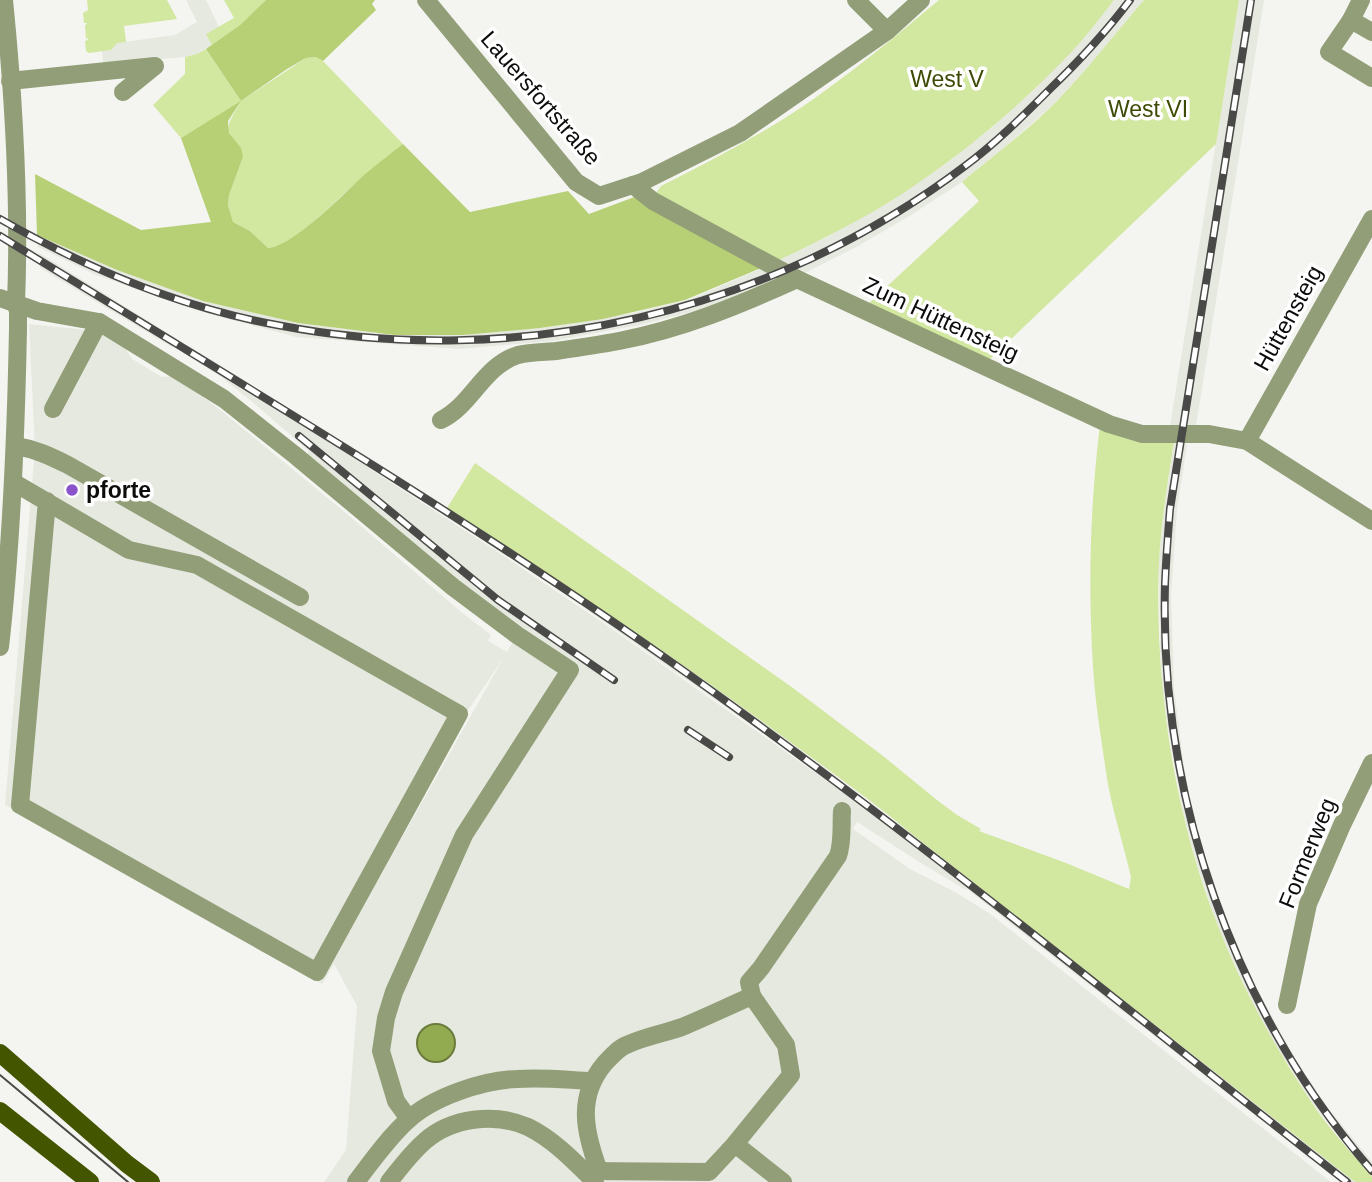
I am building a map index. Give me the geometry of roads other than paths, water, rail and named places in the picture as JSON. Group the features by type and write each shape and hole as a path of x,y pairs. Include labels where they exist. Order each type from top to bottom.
{"main road":[{"path":"0,1053 151,1182"},
{"path":"0,1111 90,1182"}],"street":[{"path":"4,0 18,229 8,301"},
{"name":"Lauersfortstraße","path":"426,0 576,182 599,196 634,185 740,133 887,31 921,0"},
{"path":"856,0 887,31"},
{"path":"1361,0 1329,52 1372,78"},
{"path":"1351,20 1372,32"},
{"path":"10,81 155,66 123,92"},
{"name":"Zum Hüttensteig","path":"634,185 653,201 797,279 1110,424 1142,434 1209,434 1247,441"},
{"name":"Hüttensteig","path":"1247,441 1372,219"},
{"path":"441,419 453,414 497,365 519,355 622,341 667,330 741,304 797,279"},
{"path":"0,288 18,312 16,446 0,647"},
{"path":"8,301 37,311 99,323 224,399 453,587 517,635 570,670 464,835 394,992 386,1018 381,1051 396,1101 409,1119"},
{"path":"53,409 99,323"},
{"path":"1247,441 1372,521"},
{"path":"16,446 38,451 68,465 300,597"},
{"path":"13,482 47,501 129,550 197,565 459,714 317,972 20,805 47,501"},
{"name":"Formerweg","path":"1287,1005 1308,904 1372,763"},
{"path":"388,1182 426,1139 464,1121 484,1119 526,1126 541,1134 592,1174 709,1172 791,1075 786,1045 752,996 750,982 838,856 842,845 842,811"},
{"path":"592,1174 586,1121 593,1081 603,1066 622,1046 681,1027 752,996"},
{"path":"355,1182 390,1138 409,1119 431,1104 481,1085 514,1079 593,1081"},
{"path":"735,1144 783,1182"}],"tram line":[{"path":"0,1075 128,1182"}],"railway":[{"path":"0,219 66,254 134,284 204,308 277,325 367,337 458,340 549,334 638,318 725,293 809,259 890,217 965,166 998,139 1082,57 1130,0"},
{"path":"1251,0 1170,509 1165,584 1166,663 1175,743 1191,820 1214,897 1244,970 1280,1041 1323,1108 1372,1171"},
{"path":"0,236 419,494 664,657 924,849 1347,1182"},
{"path":"299,436 498,600 614,680"},
{"path":"688,730 729,757"}],"place":[{"name":"pforte","path":"72,490"}],"park label":[{"name":"West V","path":"947,79"},
{"name":"West VI","path":"1148,109"}]}
